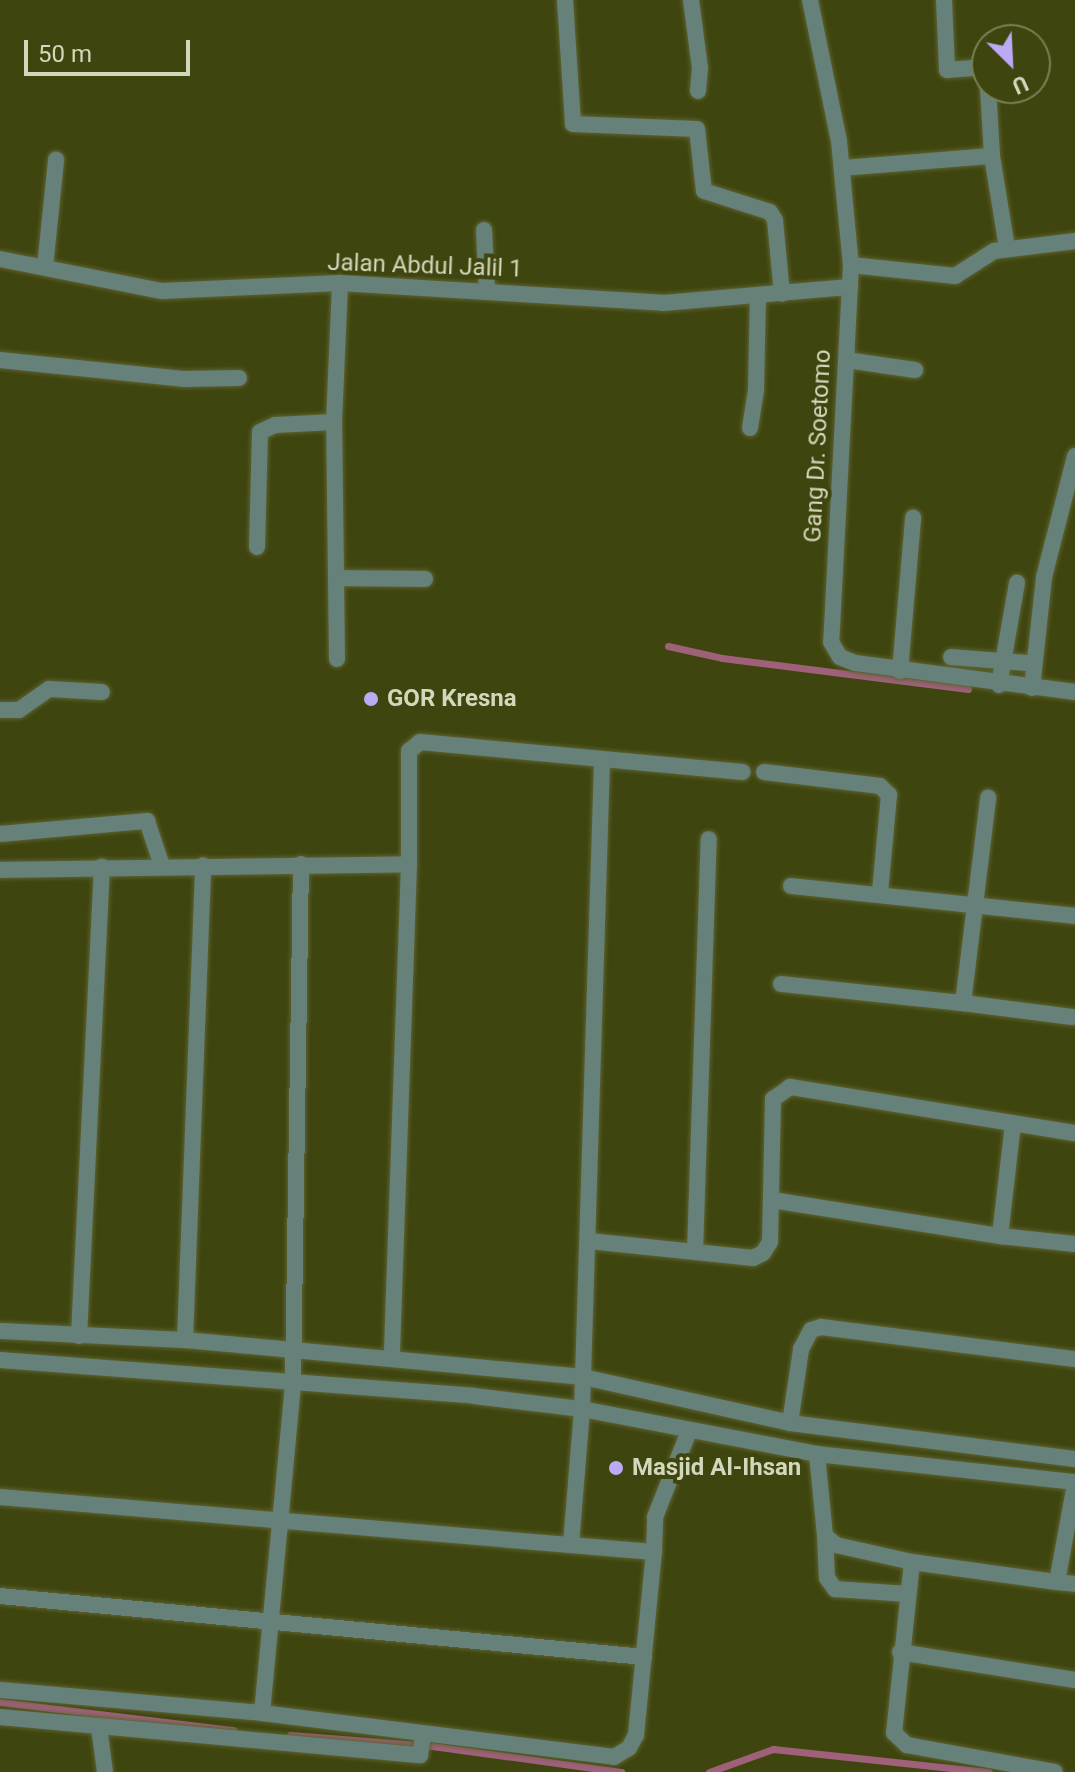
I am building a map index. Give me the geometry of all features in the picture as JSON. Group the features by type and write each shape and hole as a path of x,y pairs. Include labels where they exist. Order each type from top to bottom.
{"street":[{"path":"565,0 573,124 697,129 704,191 770,212 775,220 782,294"},
{"path":"691,0 701,74 698,91"},
{"name":"Gang Dr. Soetomo","path":"810,0 842,168 851,265 831,642 840,657 900,671 1075,692"},
{"path":"944,0 947,70 971,68"},
{"path":"989,104 992,156 1007,248"},
{"path":"842,168 992,156"},
{"path":"45,267 56,160"},
{"path":"484,230 487,292"},
{"path":"851,265 955,276 982,256 1007,248 1075,241"},
{"name":"Jalan Abdul Jalil 1","path":"0,259 162,291 340,283 663,303 850,287"},
{"path":"337,659 334,422 340,283"},
{"path":"750,428 756,390 758,296"},
{"path":"0,360 183,379 239,378"},
{"path":"847,360 915,370"},
{"path":"257,547 260,432 275,425 334,422"},
{"path":"1032,688 1044,577 1075,456"},
{"path":"900,671 913,518"},
{"path":"336,578 425,579"},
{"path":"999,685 1017,583"},
{"path":"951,657 1027,663"},
{"path":"0,710 19,710 49,689 102,692"},
{"path":"392,1359 414,744 743,772"},
{"path":"571,1544 582,1409 589,1241 602,760"},
{"path":"764,772 880,786 889,795 880,892"},
{"path":"963,1003 988,798"},
{"path":"0,834 147,821 162,866"},
{"path":"695,1252 709,839"},
{"path":"262,1713 283,1519 293,1382 290,1349 301,864"},
{"path":"0,870 409,864"},
{"path":"185,1340 203,865"},
{"path":"79,1336 102,867"},
{"path":"791,886 880,892 1075,916"},
{"path":"781,984 1072,1017"},
{"path":"589,1241 753,1258 763,1253 770,1242 773,1099 780,1090 790,1087 1075,1133"},
{"path":"1000,1236 1013,1124"},
{"path":"772,1200 1000,1236 1075,1244"},
{"path":"790,1423 801,1349 811,1330 821,1327 1075,1359"},
{"path":"0,1331 185,1340 583,1377 790,1423 1075,1459"},
{"path":"0,1360 474,1396 582,1409 817,1454 1075,1483 1057,1582"},
{"path":"474,1396 477,1368"},
{"path":"760,1441 767,1418"},
{"path":"0,1690 262,1713 423,1741 614,1757 629,1748 636,1735 655,1517 689,1431"},
{"path":"817,1454 827,1578 835,1589 908,1594"},
{"path":"0,1497 654,1552"},
{"path":"825,1536 836,1545 912,1562 1075,1584"},
{"path":"912,1562 891,1727 897,1738 907,1745 1055,1772"},
{"path":"0,1596 644,1657"},
{"path":"900,1652 1075,1680"},
{"path":"0,1717 420,1755 423,1741"},
{"path":"99,1727 105,1772"}],"waterway":[{"path":"668,646 722,658 968,689"},
{"path":"0,1702 233,1730"},
{"path":"290,1735 432,1746 621,1772"},
{"path":"709,1772 773,1749 989,1772"}],"place":[{"name":"GOR Kresna","path":"371,699"},
{"name":"Masjid Al-Ihsan","path":"616,1468"}]}
